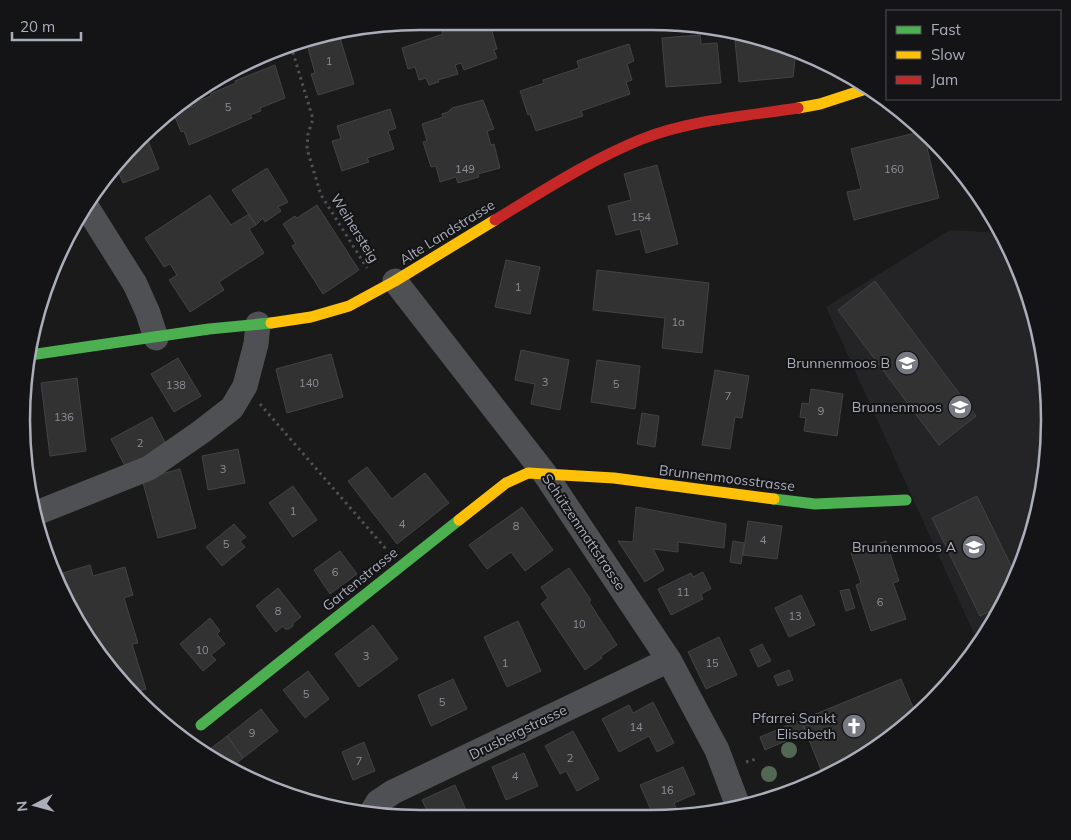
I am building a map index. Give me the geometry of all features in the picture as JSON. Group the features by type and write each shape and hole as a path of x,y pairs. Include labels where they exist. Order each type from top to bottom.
{"street":[{"name":"Alte Landstrasse","path":"35,354 209,329 311,317 349,306 395,281 578,169 642,139 688,125 820,104 860,91"},
{"path":"90,212 135,284 148,313 156,338"},
{"name":"Schützenmattstrasse","path":"395,281 546,474 670,660 717,750 736,801"},
{"path":"41,511 148,468 201,432 232,408 245,386 256,344 258,324"},
{"name":"Gartenstrasse","path":"201,725 506,483 528,473 546,474"},
{"name":"Brunnenmoosstrasse","path":"546,474 614,478 815,504 906,500"},
{"name":"Drusbergstrasse","path":"375,807 378,802 392,792 670,660"}],"path":[{"name":"Weihersteig","path":"293,52 313,119 308,134 307,149 321,195 367,269"},
{"path":"245,386 401,566"}],"shaded area":[{"name":"Brunnenmoos","path":"950,230 993,232 1001,248 1020,295 1034,344 1040,394 1040,446 1034,496 1020,545 1001,592 975,636 826,307"}],"building":[{"path":"492,30 497,49 494,50 497,58 464,70 461,63 455,65 458,74 429,85 426,78 419,80 415,67 408,69 402,48 443,34 442,31"},
{"path":"700,35 701,44 717,43 721,83 666,87 662,38"},
{"path":"340,38 354,84 318,95 311,74 315,73 308,48"},
{"path":"735,40 752,43 795,58 793,77 739,82"},
{"path":"629,44 634,61 627,64 632,80 626,82 630,94 581,111 583,116 536,131 520,91 544,83 543,80 579,68 577,61"},
{"path":"275,65 285,98 260,108 261,111 250,115 252,118 189,145 184,131 181,132 175,117 186,109 195,105 194,103 236,83 235,81"},
{"path":"483,100 494,129 487,131 491,145 494,144 500,168 478,174 479,177 458,183 456,177 440,182 436,166 431,167 423,142 427,141 422,124 443,117 442,114 452,108"},
{"path":"390,109 396,128 388,131 394,149 367,158 369,162 342,171 332,141 341,139 337,126"},
{"path":"915,133 926,143 939,198 854,220 847,192 861,189 851,149"},
{"path":"148,140 159,169 123,183 119,173"},
{"path":"657,165 678,244 646,253 640,229 616,235 608,206 631,200 624,174"},
{"path":"267,168 288,202 278,207 281,211 265,222 263,218 256,225 232,190"},
{"path":"210,195 231,225 249,214 256,225 249,229 264,253 219,282 224,290 190,312 169,280 177,275 170,264 164,267 145,238"},
{"path":"317,205 359,270 323,294 292,246 296,244 283,224 295,216 297,218"},
{"path":"506,260 540,267 530,314 495,307"},
{"path":"597,270 709,283 702,353 662,348 665,318 593,310"},
{"name":"Brunnenmoos B","path":"875,281 976,416 939,445 838,310"},
{"path":"521,350 569,360 560,410 531,404 535,384 515,380"},
{"path":"331,354 343,397 287,413 276,369"},
{"path":"178,358 201,396 174,412 151,374"},
{"path":"597,360 640,366 635,409 591,402"},
{"path":"715,370 749,376 742,418 735,417 730,449 702,445"},
{"path":"77,378 86,451 50,456 41,383"},
{"path":"811,389 843,394 837,436 804,431 806,418 800,417 802,403 809,404"},
{"path":"642,413 659,416 655,447 637,444"},
{"path":"152,417 168,448 127,470 111,439"},
{"path":"238,449 245,483 208,490 202,456"},
{"path":"367,467 392,499 425,473 449,503 397,544 348,481"},
{"path":"180,469 196,528 158,538 142,479"},
{"path":"293,486 317,520 293,537 269,503"},
{"name":"Brunnenmoos A","path":"977,496 1012,567 991,611 980,616 932,518"},
{"path":"522,507 553,550 525,571 511,552 487,569 469,545"},
{"path":"636,507 726,524 724,548 678,542 678,552 653,549 664,570 645,582 618,541 633,542"},
{"path":"748,521 782,526 777,559 743,555"},
{"path":"234,524 246,537 240,541 245,547 222,566 206,547"},
{"path":"733,541 744,543 741,564 730,562"},
{"path":"886,541 899,581 893,583 906,619 871,631 856,585 861,583 851,553"},
{"path":"340,551 357,574 330,594 314,570"},
{"path":"90,565 93,576 125,567 133,595 124,598 138,643 132,644 146,689 139,691 96,637 70,592 63,573"},
{"path":"569,568 591,600 589,602 617,645 585,670 541,604 548,598 541,587"},
{"path":"703,572 711,589 701,594 703,599 671,615 658,589 691,573 693,577"},
{"path":"278,588 301,617 289,629 285,629 283,626 276,632 256,606"},
{"path":"849,589 855,608 846,611 840,591"},
{"path":"801,595 815,625 789,637 775,608"},
{"path":"210,618 220,631 217,634 225,644 211,655 216,660 203,671 180,644"},
{"path":"518,621 541,671 507,687 484,637"},
{"path":"373,625 398,659 359,687 335,654"},
{"path":"719,637 737,675 706,689 688,652"},
{"path":"762,644 771,661 758,667 750,650"},
{"path":"789,670 793,680 778,686 774,676"},
{"path":"308,671 329,699 305,718 283,690"},
{"path":"453,679 467,709 431,726 418,695"},
{"name":"Pfarrei Sankt Elisabeth","path":"901,679 913,708 868,744 821,771 801,720"},
{"path":"653,702 674,743 657,752 649,736 619,752 602,719 629,705 633,713"},
{"path":"261,709 278,731 243,758 227,736"},
{"path":"801,720 806,732 765,750 760,737"},
{"path":"573,731 599,779 577,791 566,771 560,774 545,746"},
{"path":"227,736 243,758 236,764 210,749"},
{"path":"364,742 375,771 353,780 342,752"},
{"path":"524,753 538,786 506,800 492,767"},
{"path":"683,767 695,794 674,803 677,809 651,810 640,785"},
{"path":"455,785 466,810 427,810 422,800"}],"traffic: fast":[{"path":"35,354 209,329 271,323"},
{"path":"774,499 815,504 906,500"},
{"path":"201,725 459,520"}],"traffic: slow":[{"path":"798,108 820,104 860,91"},
{"path":"271,323 311,317 349,306 395,281 495,220"},
{"path":"459,520 506,483 528,473 614,478 774,499"}],"traffic: jam":[{"path":"495,220 585,166 642,139 699,123 798,108"}],"place":[{"name":"Brunnenmoos B","path":"907,363"},
{"name":"Brunnenmoos","path":"960,407"},
{"name":"Brunnenmoos A","path":"974,547"},
{"name":"Pfarrei Sankt Elisabeth","path":"854,726"}]}
